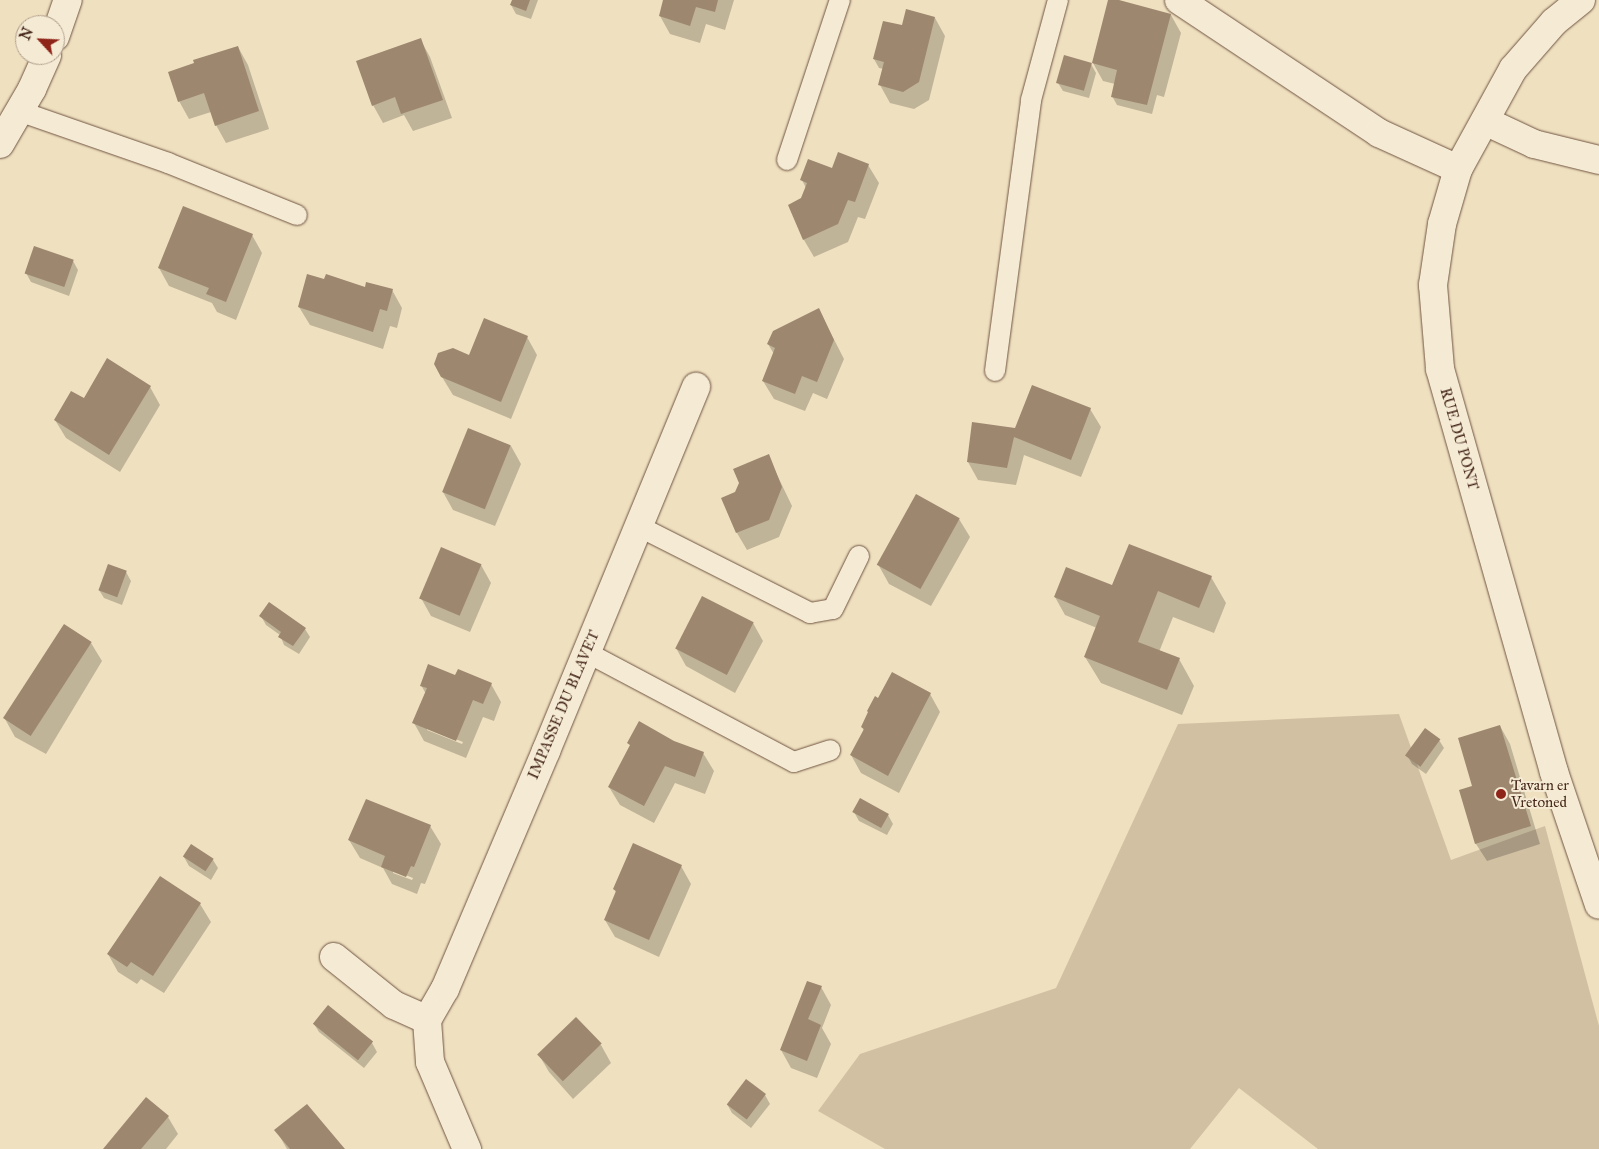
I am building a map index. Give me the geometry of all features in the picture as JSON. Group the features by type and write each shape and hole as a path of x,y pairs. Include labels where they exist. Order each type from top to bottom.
{"street":[{"path":"63,15 68,0"},
{"path":"1179,0 1379,133 1458,169"},
{"name":"RUE DU PONT","path":"1581,0 1554,22 1513,69 1458,169 1442,224 1433,285 1440,369 1554,772 1599,905"},
{"path":"0,144 42,65"},
{"path":"1485,121 1534,144 1599,160"},
{"name":"IMPASSE DU BLAVET","path":"428,1020 445,989 696,387"},
{"path":"334,958 394,1005 428,1020 430,1062 467,1149"}],"lane":[{"path":"787,160 840,0"},
{"path":"995,371 1031,100 1058,0"},
{"path":"19,111 168,163 298,215"},
{"path":"638,526 810,613 833,610 859,556"},
{"path":"586,652 794,762 830,750"}],"shaded area":[{"path":"1399,714 1451,860 1545,826 1599,1026 1599,1149 1318,1149 1239,1088 1190,1149 885,1149 818,1111 860,1054 1056,988 1178,724"}],"building":[{"path":"512,0 530,0 526,11 510,5"},
{"path":"663,0 718,0 715,12 696,7 690,26 659,16"},
{"path":"1108,0 1119,0 1171,14 1147,105 1111,97 1117,70 1092,63"},
{"path":"906,9 935,17 919,82 903,92 878,85 884,62 873,59 883,21 902,25"},
{"path":"421,38 443,100 401,114 395,97 372,106 356,61"},
{"path":"238,46 259,111 215,126 204,93 178,102 168,72 194,63 193,60"},
{"path":"1064,55 1092,63 1084,91 1056,83"},
{"path":"838,152 869,164 855,202 848,200 838,224 803,240 788,205 801,198 807,183 800,180 808,159 832,168"},
{"path":"183,206 253,234 226,302 206,294 209,288 158,268"},
{"path":"34,246 74,260 64,287 25,273"},
{"path":"307,274 324,279 326,274 365,287 366,282 393,289 387,311 380,309 373,332 298,307"},
{"path":"819,308 834,340 817,382 802,376 795,394 762,381 775,348 767,344 773,331"},
{"path":"484,318 528,336 501,402 441,377 434,364 438,353 453,348 469,355"},
{"path":"107,358 151,386 109,455 54,420 71,391 84,398"},
{"path":"1032,385 1091,408 1071,460 1014,437 1007,468 967,462 972,422 1015,428"},
{"path":"468,428 511,445 485,509 442,492"},
{"path":"769,454 782,487 769,520 736,533 721,498 735,492 739,483 733,469"},
{"path":"916,494 960,518 920,589 877,565"},
{"path":"1129,544 1212,576 1199,608 1158,591 1138,642 1180,658 1167,690 1084,657 1100,616 1054,597 1066,567 1112,585"},
{"path":"441,547 482,564 460,616 419,599"},
{"path":"108,564 127,571 117,597 98,590"},
{"path":"702,596 754,622 727,675 675,649"},
{"path":"269,602 306,628 293,646 278,637 281,632 259,616"},
{"path":"64,624 92,642 31,736 3,718"},
{"path":"428,664 455,675 458,669 492,683 483,704 473,700 456,741 412,723 427,688 420,686"},
{"path":"892,672 931,693 888,776 850,755 864,729 861,727 867,711 875,696 878,698"},
{"path":"639,721 674,741 704,752 695,777 665,766 644,806 608,787 630,745 627,743"},
{"path":"1500,725 1531,826 1475,844 1459,790 1472,786 1458,738"},
{"path":"1425,728 1440,739 1420,767 1405,756"},
{"path":"860,798 889,814 881,828 852,812"},
{"path":"366,799 431,825 414,867 411,866 406,877 381,867 385,856 348,840"},
{"path":"633,843 682,865 649,940 604,920 616,891 613,889"},
{"path":"191,844 214,859 205,871 183,857"},
{"path":"160,876 201,903 153,976 131,962 127,967 107,954"},
{"path":"807,981 822,986 808,1019 821,1025 807,1061 780,1050"},
{"path":"328,1005 373,1042 358,1060 313,1024"},
{"path":"576,1017 602,1044 563,1081 537,1055"},
{"path":"746,1079 766,1094 747,1120 727,1105"},
{"path":"146,1097 169,1116 141,1149 103,1149"},
{"path":"307,1104 345,1149 290,1149 274,1130"}],"place":[{"name":"Tavarn er Vretoned","path":"1501,794"}]}
